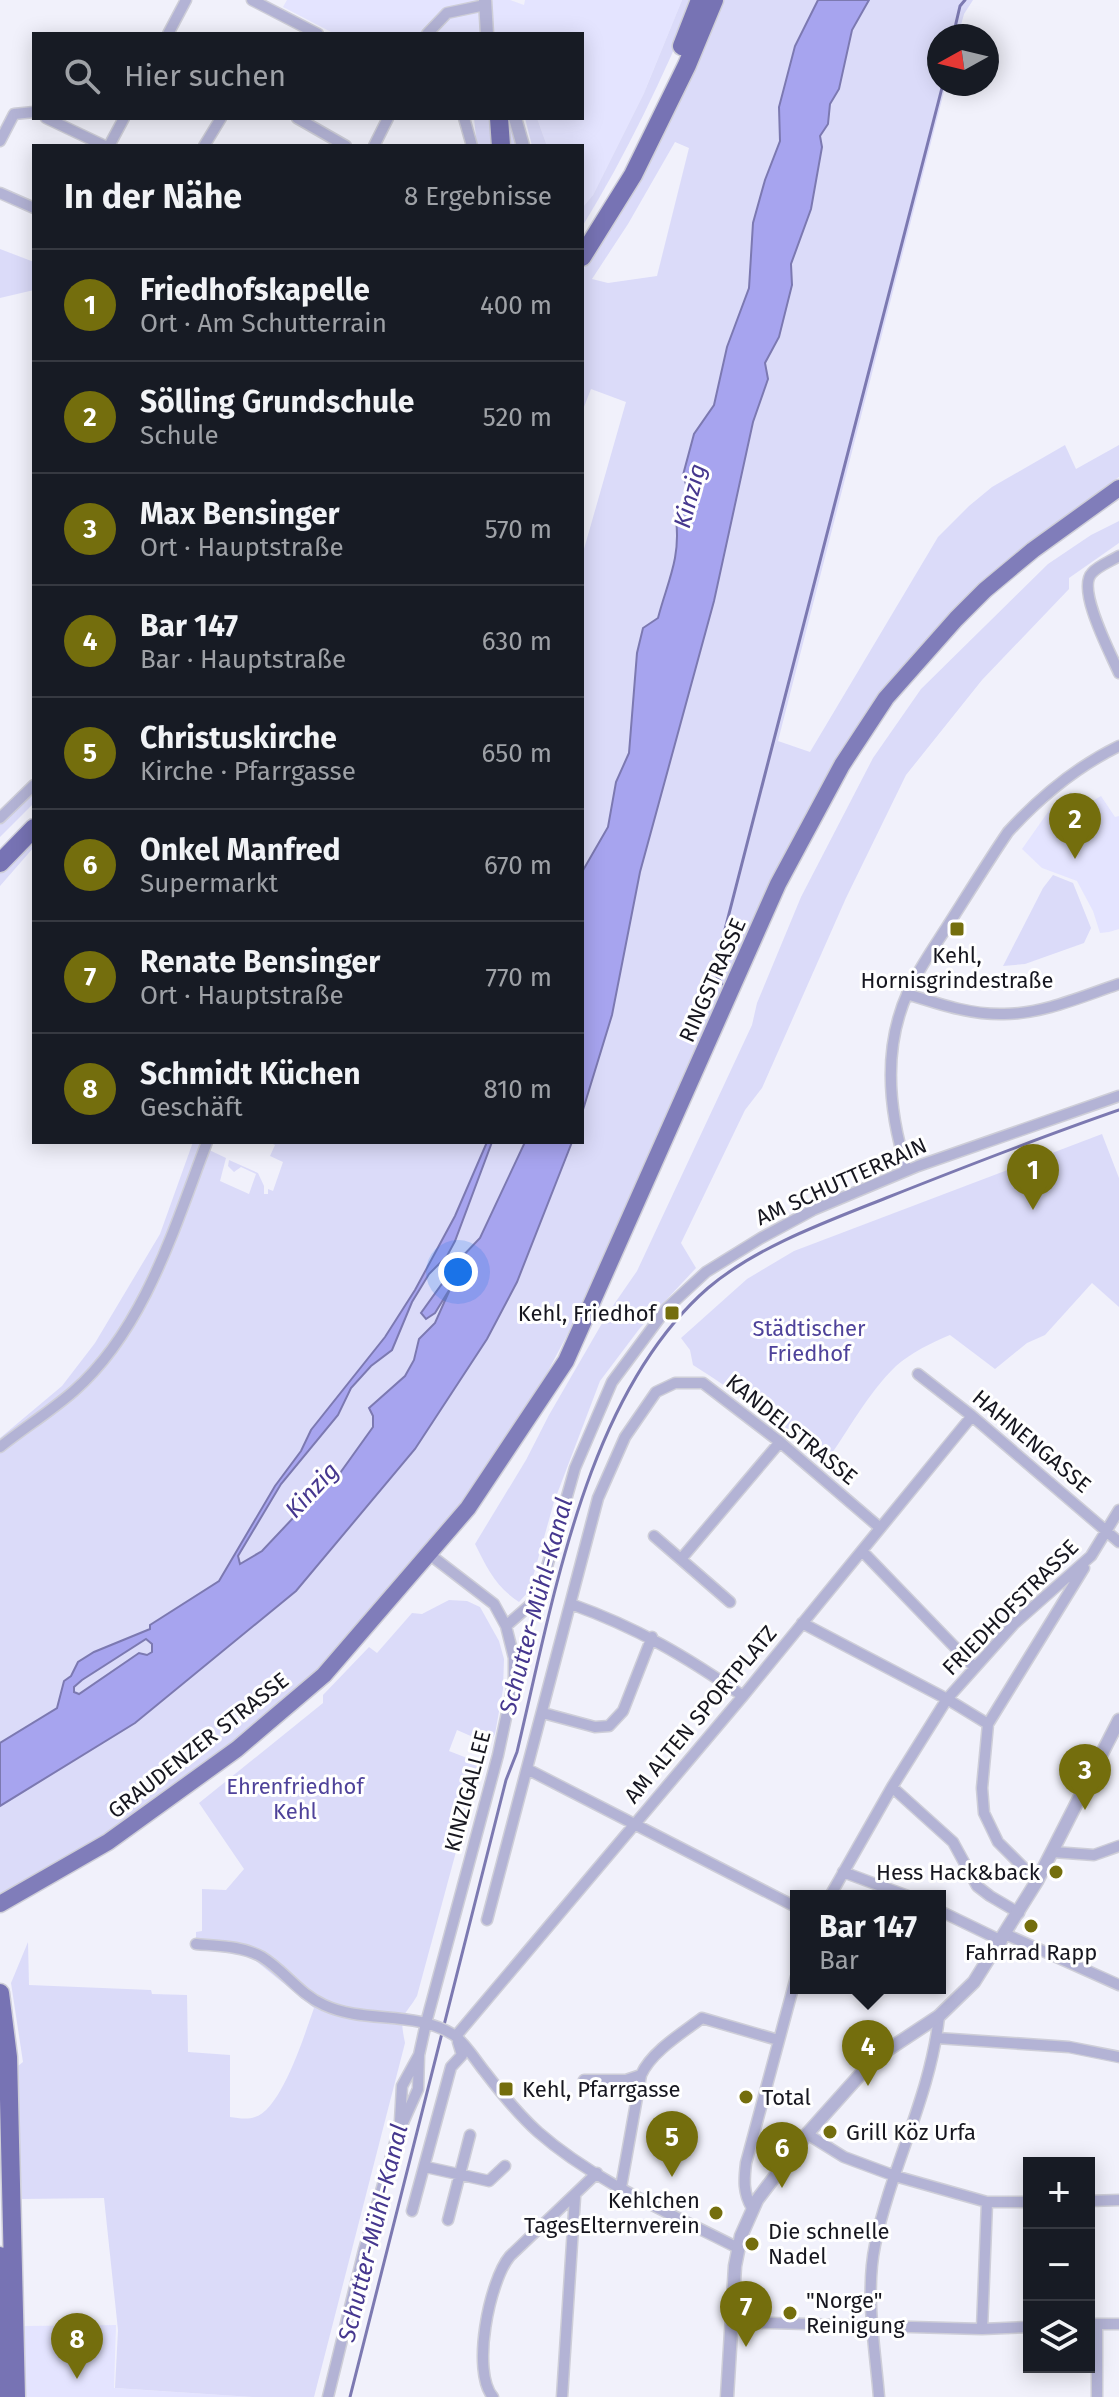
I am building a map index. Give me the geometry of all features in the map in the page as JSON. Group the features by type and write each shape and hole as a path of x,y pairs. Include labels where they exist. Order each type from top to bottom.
{"highway":[{"path":"584,235 620,175 658,101 700,0"},
{"path":"584,254 633,175 687,65 714,0"},
{"path":"499,120 501,144"},
{"path":"0,848 32,816"},
{"path":"0,863 32,830"},
{"path":"0,1993 8,2057 16,2397"},
{"path":"0,2205 2,2397"}],"main road":[{"name":"RINGSTRASSE","path":"429,1554 468,1508 566,1361 778,884 842,765 886,698 956,619 1009,570 1089,507 1119,488"},
{"name":"GRAUDENZER STRASSE","path":"0,1904 121,1833 237,1749 324,1675 429,1554"}],"street":[{"path":"169,32 186,0"},
{"path":"252,0 314,32"},
{"path":"429,32 447,13 485,2 489,32"},
{"path":"0,141 14,114 32,112"},
{"path":"50,120 103,144"},
{"path":"108,144 123,120"},
{"path":"205,144 220,120"},
{"path":"300,120 342,144"},
{"path":"375,144 387,120"},
{"path":"465,120 471,144"},
{"path":"516,120 522,144"},
{"path":"0,193 32,207"},
{"path":"1089,507 1119,499"},
{"path":"1119,556 1091,573 1087,582 1090,604 1119,673"},
{"path":"907,1170 894,1125 890,1080 898,1020 907,994 921,967 1008,832 1061,783 1119,746"},
{"path":"0,818 32,787"},
{"path":"907,994 960,1010 1007,1014 1056,1004 1119,984"},
{"name":"AM SCHUTTERRAIN","path":"506,1626 530,1605 541,1588 575,1468 612,1382 667,1308 706,1272 813,1210 907,1170 1119,1096"},
{"path":"0,1447 75,1391 107,1355 145,1296 206,1144"},
{"name":"HAHNENGASSE","path":"918,1374 972,1416 1119,1542"},
{"name":"KANDELSTRASSE","path":"487,1920 600,1493 625,1437 656,1392 675,1383 703,1383 780,1442 879,1527"},
{"name":"AM ALTEN SPORTPLATZ","path":"456,2036 863,1552 879,1527 972,1416"},
{"path":"681,1559 780,1442"},
{"name":"FRIEDHOFSTRASSE","path":"833,1890 947,1699 1014,1624 1091,1556 1119,1510"},
{"path":"654,1536 730,1602"},
{"path":"863,1552 974,1667"},
{"name":"KINZIGALLEE","path":"328,2395 399,2127 418,2089 419,2055 426,2023 511,1702 514,1680 514,1658 506,1626 488,1597 429,1554"},
{"path":"1037,1881 998,1842 984,1813 982,1788 988,1724 1091,1556"},
{"path":"571,1604 652,1637 743,1696"},
{"path":"802,1623 947,1699 988,1724"},
{"path":"543,1713 595,1727 609,1726 623,1711 652,1637"},
{"path":"727,2397 738,2248 752,2208 807,2134 875,2059 939,2016 974,1982 1037,1881 1119,1720"},
{"path":"527,1769 790,1904"},
{"path":"892,1787 953,1842 977,1886 1019,1913"},
{"path":"1053,1852 1094,1855 1119,1846"},
{"path":"843,1872 892,1890"},
{"path":"946,1914 1119,1985"},
{"path":"196,1944 254,1953 306,1995 332,2009 426,2023 456,2036 507,2101 538,2132 621,2187 738,2248"},
{"path":"752,2208 744,2186 746,2163 791,1994"},
{"path":"879,2397 871,2280 874,2248 931,2067 939,2016"},
{"path":"621,2187 645,2066 702,2018 778,2040"},
{"path":"412,2211 451,2067 462,2055 456,2036"},
{"path":"937,2038 1069,2047 1119,2057"},
{"name":"KINZIGALLEE","path":"399,2127 402,2086 419,2055"},
{"path":"584,2080 626,2080 641,2075"},
{"path":"807,2134 844,2157 895,2176 987,2202 1023,2202"},
{"path":"448,2220 470,2135"},
{"path":"426,2167 489,2181 505,2166"},
{"path":"493,2397 484,2381 482,2364 489,2311 499,2273 510,2256 597,2173"},
{"path":"562,2397 575,2197"},
{"path":"1095,2201 1119,2200"},
{"path":"982,2329 987,2202"},
{"path":"732,2322 982,2329 1023,2327"},
{"path":"1095,2324 1119,2324"},
{"path":"1095,2360 1097,2397"},
{"path":"328,2395 341,2396"}],"shaded area":[{"path":"287,0 510,0 524,5 525,0 682,0 644,93 593,195 584,206 584,144 546,144 538,120 584,120 584,32 331,32 283,7"},
{"path":"1071,792 1084,806 1101,796 1115,817 1119,816 1119,929 1100,933 1093,911 1077,881 1042,868 1022,849 1048,812"},
{"path":"116,2325 114,2388 252,2397 25,2397 23,2326"}],"green space":[{"path":"682,0 695,0 643,116 584,224 584,206 593,195 644,93"},
{"path":"722,0 818,0 795,45 779,107 780,141 753,223 749,288 727,347 714,405 694,434 683,474 690,498 676,520 677,546 672,570 658,618 643,628 637,653 629,753 616,782 608,827 584,869 584,549 626,402 591,389 584,407 584,268 604,239","holes":["675,142 689,148 657,276 608,283 592,279"]},
{"path":"869,0 973,0 961,24 927,24 927,96 943,96 778,741 810,752 938,537 992,487 1065,445 1076,469 1119,445 1119,477 1003,567 844,753 591,1290 538,1390 467,1496 363,1621 314,1674 198,1771 126,1823 0,1899 0,1806 135,1723 296,1591 415,1449 486,1339 517,1282 571,1144 584,1144 584,1106 612,1015 640,872 714,601 753,422 768,380 765,363 779,337 792,285 791,264 811,209 820,136 828,124 830,104 839,89 852,30"},
{"path":"474,120 510,120 516,144 477,144"},
{"path":"526,120 538,120 546,144 532,144"},
{"path":"0,249 32,261 32,290 0,298"},
{"path":"1119,521 1119,543 1069,578 1069,589 982,680 906,775 846,898 762,1088 745,1110 681,1243 696,1268 640,1328 600,1381 554,1502 529,1591 519,1602 498,1583 475,1544 608,1313 637,1271 752,1025 757,1003 801,897 873,758 921,689 1048,564 1091,535"},
{"path":"32,788 32,805 0,837 0,819"},
{"path":"32,835 32,849 0,886 0,868"},
{"path":"1053,875 1073,883 1091,928 1084,943 1025,964 1003,966 1043,888"},
{"name":"Städtischer Friedhof","path":"1102,1134 1119,1178 1119,1307 1092,1283 1045,1335 1027,1343 995,1369 950,1335 922,1348 902,1361 886,1377 826,1462 744,1399 693,1365 690,1350 681,1338 747,1279 794,1251"},
{"path":"192,1144 206,1144 205,1148 226,1158 220,1181 249,1194 256,1174 241,1167 234,1172 228,1166 229,1160 258,1173 264,1194 268,1194 268,1189 273,1191 283,1162 270,1156 273,1144 486,1144 455,1216 415,1290 385,1337 311,1430 219,1581 150,1625 151,1629 91,1655 71,1673 57,1708 0,1743 0,1438 62,1386 95,1343 160,1234"},
{"path":"491,1144 524,1144 480,1238 459,1260 422,1313 456,1278 435,1323 416,1347 414,1360 405,1376 369,1408 373,1427 335,1480 310,1500 262,1551 240,1565 238,1556 281,1484 338,1415 351,1388 371,1366 392,1350 412,1302 455,1241"},
{"name":"Ehrenfriedhof Kehl","path":"449,1600 467,1601 480,1607 499,1641 504,1659 503,1689 495,1734 489,1744 457,1730 449,1751 480,1763 417,1996 404,2017 405,2043 314,2397 252,2397 115,2388 118,2330 104,2198 22,2199 14,2069 23,2062 11,1983 28,1942 29,1985 151,1990 152,1994 187,1995 188,2052 230,2055 230,2117 252,2118 265,2111 283,2086 314,2008 251,1957 196,1948 196,1932 202,1931 202,1889 226,1890 244,1869 199,1803 323,1703 323,1695 369,1647 377,1653 412,1613 422,1614"},
{"path":"146,1639 152,1643 152,1652 147,1655 139,1653 79,1694 73,1692 82,1680"}],"water":[{"name":"Kinzig","path":"818,0 869,0 852,30 839,89 830,104 828,124 820,136 822,147 811,209 791,264 792,285 779,337 765,363 768,379 753,422 714,601 640,872 612,1015 584,1106 584,869 608,827 616,782 629,753 637,653 643,628 658,618 672,570 677,546 676,520 690,497 683,475 694,434 714,405 727,347 749,288 753,223 780,141 779,107 795,46"},
{"path":"486,1144 491,1144 455,1241 412,1302 392,1350 371,1366 351,1388 338,1415 281,1484 238,1556 240,1564 262,1551 310,1500 335,1480 373,1427 369,1408 405,1376 414,1360 419,1339 435,1323 451,1287 435,1313 426,1319 421,1313 459,1260 480,1238 524,1144 571,1144 517,1282 487,1339 415,1449 296,1591 135,1723 0,1806 0,1743 57,1708 64,1681 71,1676 78,1662 94,1652 150,1629 150,1625 219,1581 311,1430 385,1337 415,1290 455,1216","holes":["146,1639 152,1644 152,1652 147,1655 139,1653 79,1694 74,1692 74,1687 82,1680"]}],"waterway":[{"path":"956,24 960,6 965,0"},
{"path":"722,984 714,972 940,96"},
{"name":"Schutter-Mühl-Kanal","path":"350,2397 506,1780 517,1752 561,1567 603,1442 632,1384 666,1332 708,1288 748,1260 840,1216 1119,1110"}],"place":[{"name":"Sölling Grundschule","path":"1075,859"},
{"name":"Kehl, Hornisgrindestraße","path":"957,929"},
{"name":"Friedhofskapelle","path":"1033,1210"},
{"name":"Kehl, Friedhof","path":"672,1313"},
{"name":"Max Bensinger","path":"1085,1810"},
{"name":"Hess Hack&back","path":"1056,1872"},
{"name":"Fahrrad Rapp","path":"1031,1926"},
{"name":"Bar 147","path":"868,2086"},
{"name":"Kehl, Pfarrgasse","path":"506,2089"},
{"name":"Total","path":"746,2097"},
{"name":"Grill Köz Urfa","path":"830,2132"},
{"name":"Christuskirche","path":"672,2177"},
{"name":"Onkel Manfred","path":"782,2188"},
{"name":"Kehlchen TagesElternverein","path":"716,2213"},
{"name":"Die schnelle Nadel","path":"752,2244"},
{"name":"\"Norge\" Reinigung","path":"790,2313"},
{"name":"Renate Bensinger","path":"746,2347"},
{"name":"Schmidt Küchen","path":"77,2379"}]}
